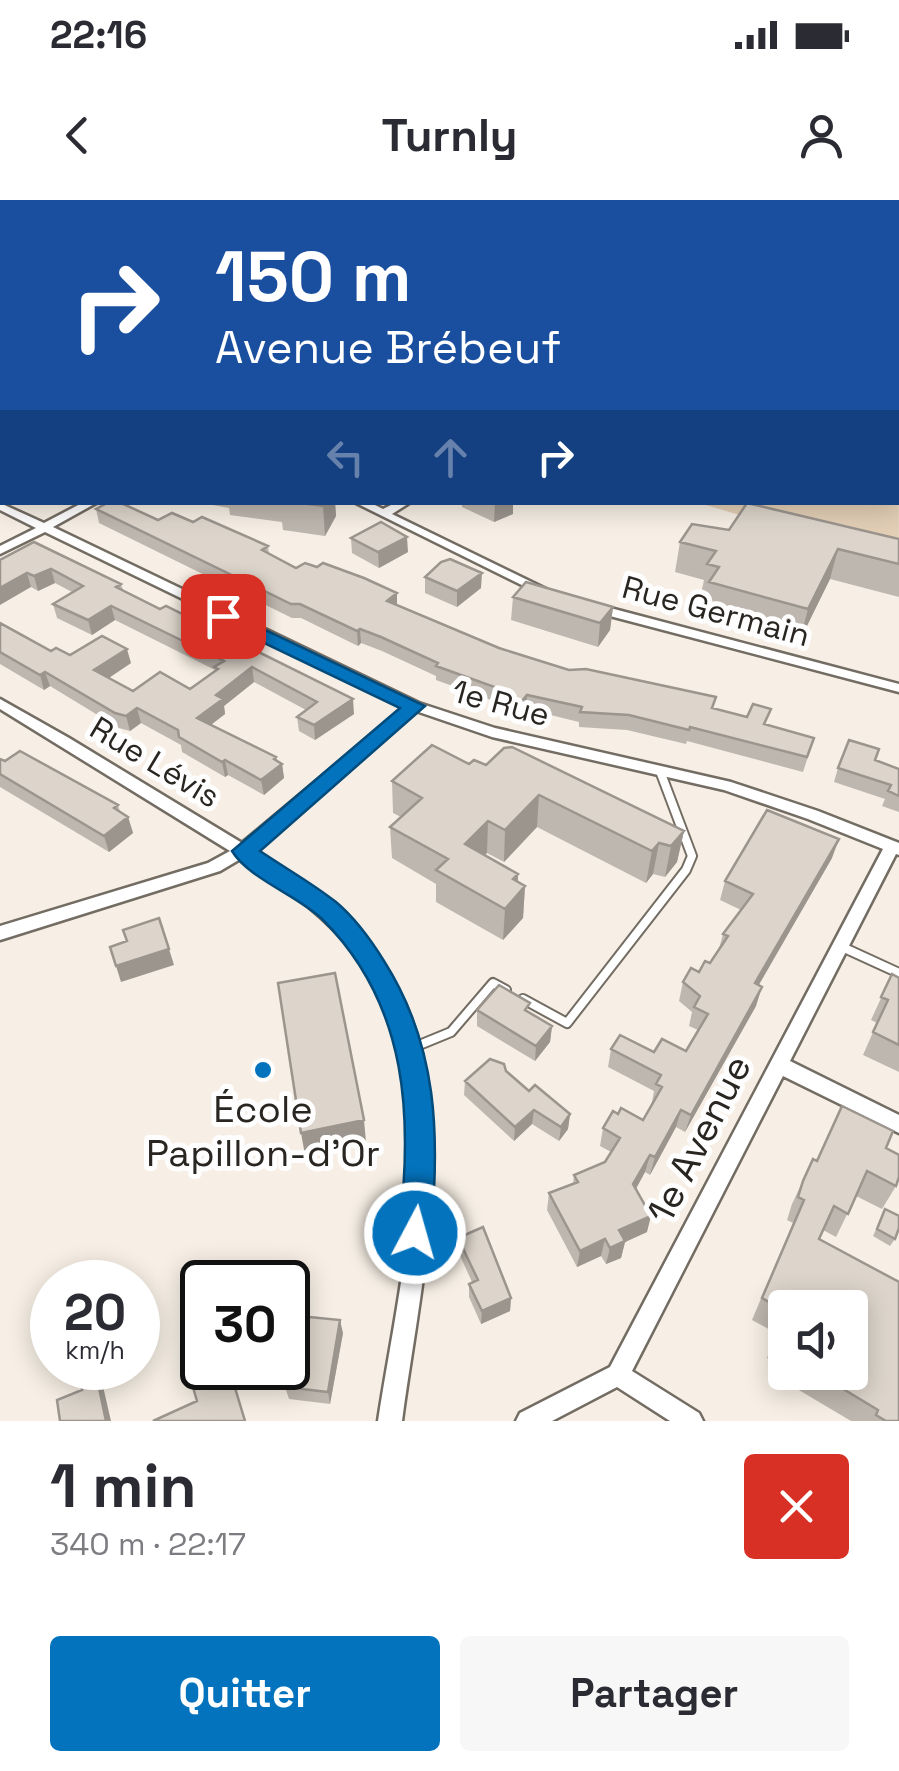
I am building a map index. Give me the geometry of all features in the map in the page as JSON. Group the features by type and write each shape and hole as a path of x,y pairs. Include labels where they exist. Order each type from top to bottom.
{"street":[{"path":"0,551 87,505"},
{"path":"365,505 548,591"},
{"path":"384,513 400,505"},
{"name":"1e Rue","path":"0,506 414,706 492,732 726,786 814,814 896,848"},
{"name":"Rue Germain","path":"580,603 899,688"},
{"name":"Rue Lévis","path":"0,703 244,851 330,911 362,948 393,998 411,1048 419,1087 423,1162 390,1421"},
{"path":"0,933 214,868 244,851 414,706"},
{"name":"1e Avenue","path":"618,1374 777,1064 896,848"},
{"path":"777,1064 899,1124"},
{"path":"528,1421 618,1374 691,1421"}],"lane":[{"path":"411,1048 452,1032 493,983 566,1023 686,870 692,856 660,771"},
{"path":"840,946 899,972"}],"shaded area":[{"path":"706,505 899,505 899,562"}],"building":[{"path":"126,505 158,520 172,513 193,522 202,517 268,546 262,550 296,568 305,563 317,567 323,563 364,578 397,593 387,601 499,648 569,670 586,669 716,697 712,708 747,717 753,704 771,709 764,724 814,738 807,757 690,727 689,730 629,715 580,712 582,707 527,695 522,701 503,695 506,691 436,666 438,663 381,637 357,631 300,604 291,604 96,509"},
{"path":"746,505 755,505 899,539 899,564 838,549 808,609 709,582 719,567 707,564 716,551 680,542 692,524 729,530"},
{"path":"381,522 407,537 378,552 351,538"},
{"path":"34,542 121,584 116,587 160,609 166,606 353,699 314,725 297,717 317,702 252,667 216,695 223,699 197,718 276,757 282,764 261,780 225,760 222,762 179,737 178,730 137,708 126,716 115,713 45,672 40,675 0,652 0,623 51,651 56,648 70,655 102,636 127,649 94,670 133,691 160,672 190,689 224,661 111,606 88,620 53,604 83,586 51,569 34,576 27,573 0,588 0,560"},
{"path":"450,559 482,573 457,591 425,577"},
{"path":"526,582 613,607 600,623 513,597"},
{"path":"849,740 879,749 875,760 899,769 899,796 888,791 891,785 838,768"},
{"path":"432,745 469,764 474,760 486,765 504,748 512,747 684,831 671,846 659,843 652,851 539,795 505,830 488,821 465,844 518,874 513,879 525,886 505,909 436,870 448,859 390,827 422,798 392,781"},
{"path":"20,751 118,805 114,808 128,817 104,836 0,774 0,759 5,761"},
{"path":"767,810 839,839 755,983 762,987 691,1115 681,1110 655,1157 650,1155 633,1184 651,1216 619,1230 625,1241 610,1248 605,1239 580,1251 549,1193 578,1182 574,1175 605,1162 620,1138 603,1128 613,1111 618,1114 621,1108 643,1120 662,1087 656,1084 661,1075 611,1049 620,1035 654,1052 662,1039 686,1051 708,1014 694,1007 700,996 683,982 691,968 699,972 705,961 710,963 728,936 723,934 753,894 725,881"},
{"path":"159,918 169,949 116,966 110,947 127,941 123,930"},
{"path":"335,973 364,1120 301,1133 278,983"},
{"path":"892,974 899,978 899,1045 873,1032 888,1000 881,997"},
{"path":"499,985 530,1003 525,1010 552,1026 536,1046 477,1010"},
{"path":"490,1059 504,1064 506,1071 529,1091 535,1085 570,1114 561,1127 534,1110 515,1127 465,1081"},
{"path":"842,1106 893,1131 886,1148 899,1155 896,1186 867,1171 848,1214 834,1206 819,1239 899,1282 899,1421 886,1421 876,1415 878,1410 845,1390 868,1390 868,1290 768,1290 768,1301 762,1298 804,1200 798,1197 803,1181 813,1159 817,1161"},
{"path":"885,1209 899,1216 895,1239 877,1229"},
{"path":"483,1227 511,1298 482,1311 469,1284 478,1280 458,1238"},
{"path":"310,1317 340,1320 328,1392 310,1390"},
{"path":"82,1390 99,1390 106,1421 60,1421 57,1400"},
{"path":"194,1390 236,1390 245,1421 153,1421 197,1401"}],"place":[{"name":"École Papillon-d'Or","path":"263,1070"}],"route":[{"path":"223,616 414,706 244,851 330,911 362,948 393,998 411,1048 419,1087 423,1162 415,1233"}]}
